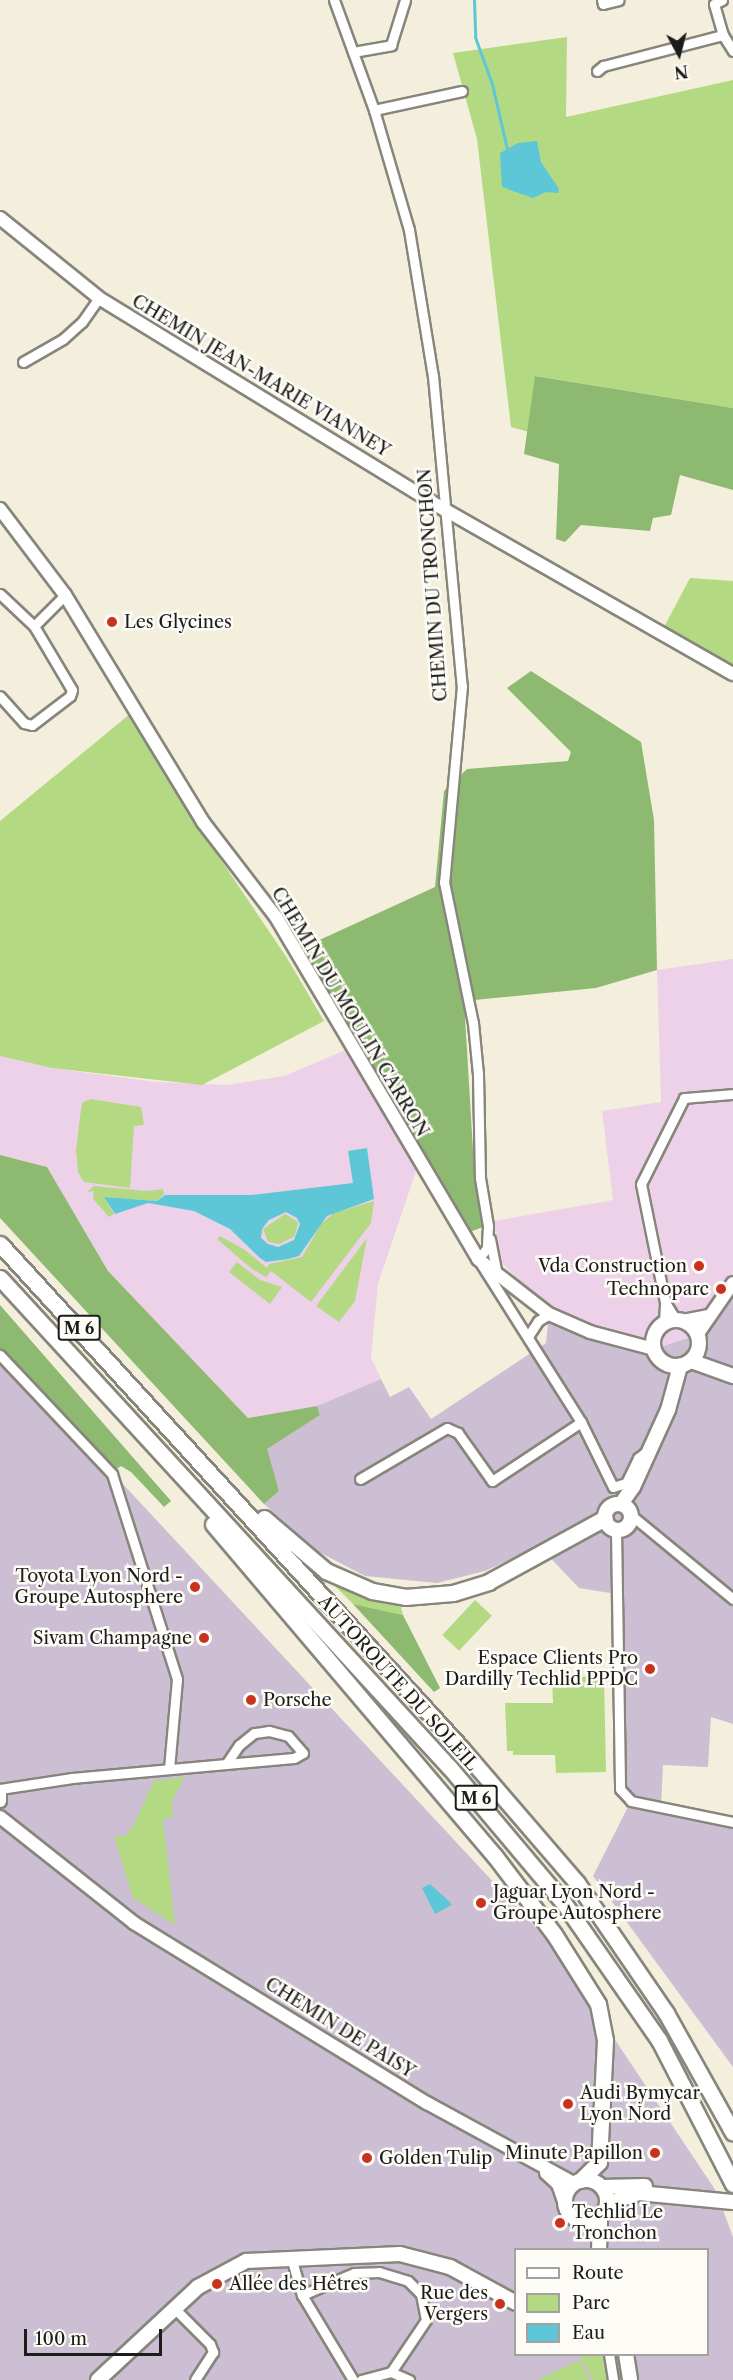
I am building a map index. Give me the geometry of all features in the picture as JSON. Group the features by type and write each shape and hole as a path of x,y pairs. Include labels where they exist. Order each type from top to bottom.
{"highway":[{"name":"AUTOROUTE DU SOLEIL","path":"0,1244 157,1412 472,1761 577,1883 666,2013 733,2133"},
{"name":"AUTOROUTE DU SOLEIL","path":"0,1278 450,1768 563,1902 658,2040 733,2184"},
{"path":"157,1412 296,1549 326,1571 372,1591 421,1597 488,1582 605,1518"},
{"path":"161,1455 226,1541 514,1881 554,1934 598,2004 605,2040 599,2162 578,2182"}],"main road":[{"path":"627,1509 609,1507 605,1518 616,1530 628,1526 627,1509 633,1487 671,1399 684,1361 698,1335 675,1322 654,1342 684,1361 728,1374"},
{"path":"599,2246 580,2222 570,2215 565,2204 567,2192 578,2182 594,2181 602,2187 607,2204"},
{"path":"602,2187 648,2187 670,2195"},
{"path":"599,2246 600,2217 607,2204 639,2193 733,2202"},
{"path":"580,2222 600,2217"},
{"path":"98,2380 198,2287 234,2266 264,2258 400,2254 424,2258 450,2267 514,2301"},
{"path":"626,2356 630,2380"}],"street":[{"name":"CHEMIN DU TRONCHON","path":"334,0 374,110 409,230 433,376 462,686 444,882 473,1023 484,1202 488,1226 487,1248 478,1259"},
{"path":"353,52 391,45 405,0"},
{"path":"602,0 603,3 619,0"},
{"path":"722,0 714,4 723,35 733,51"},
{"path":"597,71 603,66 723,35"},
{"path":"374,110 462,91"},
{"name":"CHEMIN JEAN-MARIE VIANNEY","path":"0,218 99,298 447,511 733,674"},
{"path":"24,362 63,339 82,322 99,298"},
{"name":"CHEMIN DU MOULIN CARRON","path":"0,509 65,595 204,822 276,917 478,1259 529,1335 581,1422 611,1484 616,1487 626,1483 638,1458 649,1450"},
{"path":"0,594 34,626 70,684 70,696 32,725 24,723 0,696"},
{"path":"34,626 65,595"},
{"path":"708,1316 675,1322 665,1302 641,1185 684,1098 733,1094"},
{"path":"488,1226 497,1275"},
{"path":"478,1259 549,1314 590,1332 622,1339 654,1342"},
{"path":"698,1335 708,1316 733,1283"},
{"path":"529,1335 538,1321 549,1314"},
{"path":"0,1355 112,1474 177,1679 169,1769"},
{"path":"360,1479 447,1428 458,1432 492,1481 581,1422"},
{"path":"627,1509 733,1599"},
{"path":"616,1530 621,1794 631,1801 733,1822"},
{"path":"0,1801 0,1791 169,1769 226,1764 294,1758 303,1753 288,1736 269,1731 254,1733 238,1745 226,1764"},
{"path":"0,1808 18,1830"},
{"path":"0,1817 18,1830"},
{"name":"CHEMIN DE PAISY","path":"18,1830 134,1923 388,2080 530,2159 578,2182"},
{"name":"CHEMIN DE PAISY","path":"530,2159 558,2184 565,2204"},
{"path":"291,2257 302,2295 353,2380"},
{"path":"302,2295 354,2273 379,2272 408,2281 421,2294 426,2320 391,2372"},
{"path":"174,2308 210,2344 213,2352 195,2380"},
{"path":"609,2356 613,2380"},
{"path":"361,2380 391,2372 409,2380"}],"shaded area":[{"path":"733,959 733,1281 697,1335 654,1349 549,1314 502,1263 493,1221 613,1200 602,1111 661,1102 657,970"},
{"path":"348,1049 417,1168 378,1284 371,1357 381,1379 317,1406 248,1418 108,1271 47,1167 0,1155 0,1056 52,1068 156,1082 227,1085 284,1076"},
{"path":"733,1281 733,1724 711,1717 708,1767 663,1765 661,1807 733,1822 733,2067 593,1876 631,1801 621,1794 610,1593 579,1588 539,1546 485,1571 437,1583 365,1576 319,1552 264,1504 279,1491 266,1449 320,1415 317,1406 381,1379 390,1397 409,1387 431,1419 546,1343 549,1314 654,1349 697,1335"},
{"path":"0,1352 551,1944 716,2191 733,2237 733,2380 0,2380"}],"green space":[{"path":"567,37 566,117 733,80 733,408 536,376 529,432 511,427 477,139 453,53"},
{"path":"535,376 733,408 733,490 680,475 671,515 653,518 650,531 581,525 565,542 556,539 559,464 524,454"},
{"path":"690,578 733,581 733,666 663,629"},
{"path":"531,671 641,742 654,820 657,970 596,988 464,1001 474,1167 483,1227 467,1233 302,948 435,887 444,791 467,769 568,761 571,752 507,688"},
{"path":"130,714 202,832 287,958 324,1021 202,1085 52,1068 0,1056 0,821"},
{"path":"91,1099 141,1107 144,1125 134,1126 130,1188 84,1182 78,1172 76,1150 81,1109 83,1102"},
{"path":"0,1155 47,1167 108,1271 248,1418 317,1406 320,1415 267,1449 279,1491 264,1504 0,1218"},
{"path":"94,1186 147,1191 163,1189 164,1194 157,1201 104,1197 114,1214 109,1217 93,1199 94,1191 87,1192"},
{"path":"374,1201 371,1223 311,1302 271,1271 266,1277 252,1269 217,1239 220,1236 245,1250 267,1268 269,1264 302,1257 321,1224 334,1213"},
{"path":"285,1214 298,1222 295,1236 280,1244 268,1242 263,1229"},
{"path":"367,1238 355,1301 339,1322 316,1306"},
{"path":"237,1262 260,1280 282,1287 270,1304 229,1272"},
{"path":"0,1305 171,1501 164,1507 131,1472 121,1466 114,1471 0,1352"},
{"path":"330,1581 345,1590 400,1604 403,1615 353,1604"},
{"path":"475,1600 492,1616 459,1651 442,1635"},
{"path":"353,1604 403,1615 440,1688 434,1692"},
{"path":"604,1676 606,1772 556,1773 555,1755 513,1755 513,1751 507,1751 505,1703 553,1703 552,1678"},
{"path":"185,1777 172,1801 173,1816 163,1820 175,1925 133,1898 114,1836 125,1836 133,1826 154,1781"},
{"path":"580,2356 605,2356 607,2380 592,2380"},
{"path":"580,2360 589,2380 537,2380"}],"water":[{"path":"537,141 541,162 559,189 558,193 546,192 533,198 502,187 500,153 518,143"},
{"path":"367,1148 374,1199 327,1216 299,1256 288,1259 266,1262 230,1229 194,1211 148,1203 115,1214 104,1197 157,1201 165,1195 251,1195 353,1183 348,1151","holes":["286,1212 297,1218 300,1224 294,1240 278,1247 268,1244 261,1238 262,1229 269,1220"]},
{"path":"430,1884 452,1905 435,1914 422,1888"}],"waterway":[{"path":"474,0 475,37 492,84 507,149"}],"place":[{"name":"Les Glycines","path":"112,622"},
{"name":"Vda Construction","path":"699,1266"},
{"name":"Technoparc","path":"721,1289"},
{"name":"Toyota Lyon Nord - Groupe Autosphere","path":"195,1587"},
{"name":"Sivam Champagne","path":"204,1638"},
{"name":"Espace Clients Pro Dardilly Techlid PPDC","path":"650,1669"},
{"name":"Porsche","path":"251,1700"},
{"name":"Jaguar Lyon Nord - Groupe Autosphere","path":"481,1903"},
{"name":"Audi Bymycar Lyon Nord","path":"568,2104"},
{"name":"Minute Papillon","path":"655,2153"},
{"name":"Golden Tulip","path":"367,2158"},
{"name":"Techlid Le Tronchon","path":"560,2223"},
{"name":"Allée des Hêtres","path":"217,2284"},
{"name":"Rue des Vergers","path":"500,2304"}]}
